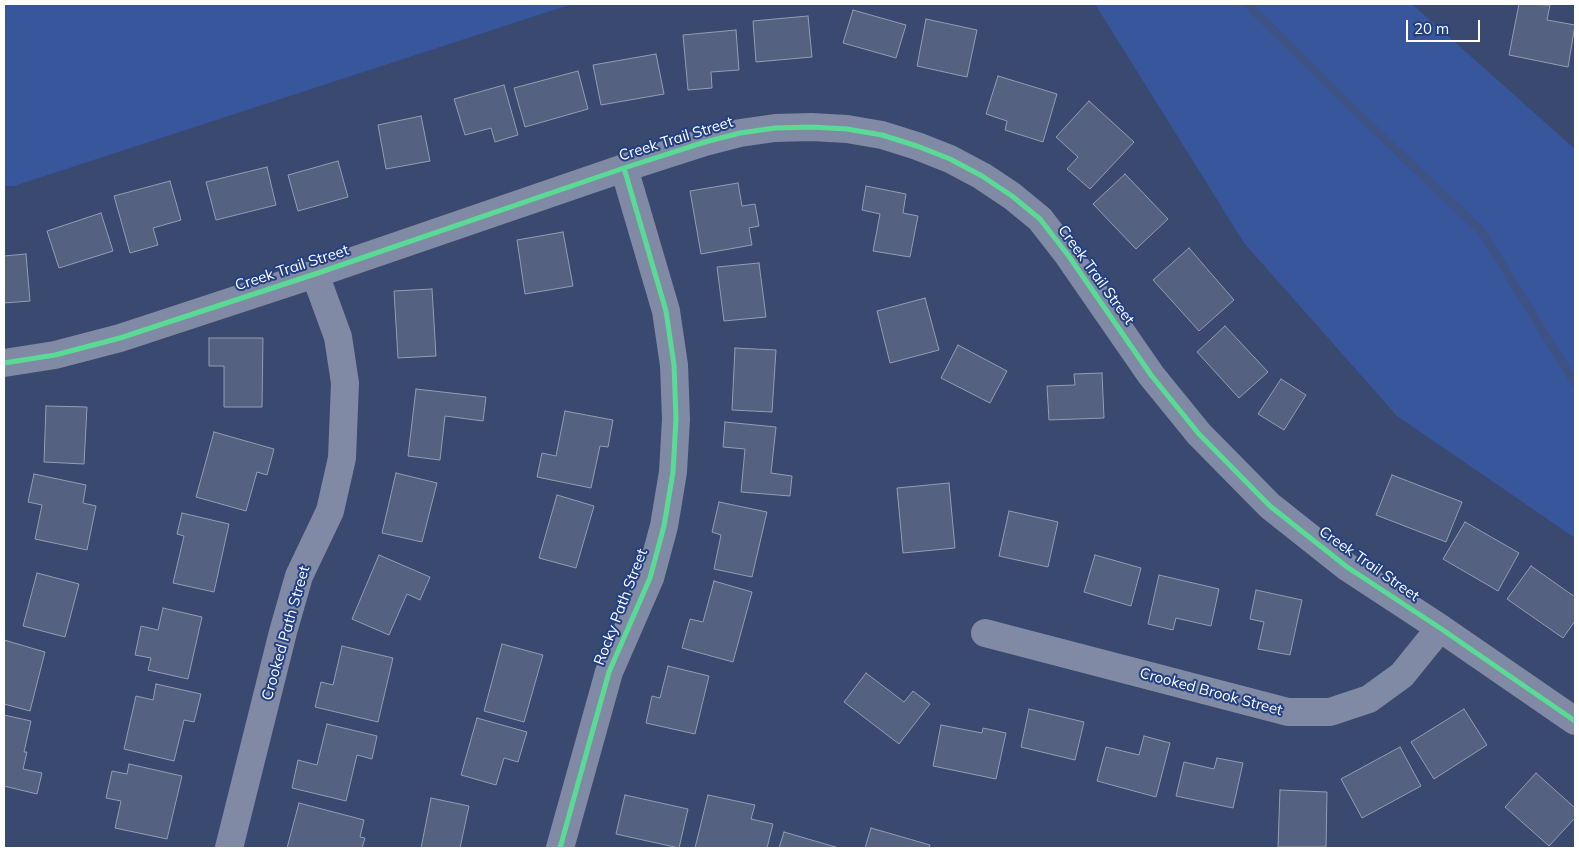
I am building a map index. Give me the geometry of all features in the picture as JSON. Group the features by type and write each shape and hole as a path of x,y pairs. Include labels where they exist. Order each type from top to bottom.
{"street":[{"name":"Creek Trail Street","path":"4,363 55,355 120,338 316,274 624,168 740,133 775,128 811,127 847,129 891,138 950,159 982,176 1012,196 1040,219 1068,255 1163,390 1199,434 1270,506 1347,567 1440,628 1575,722"},
{"name":"Rocky Path Street","path":"560,848 609,672 650,578 664,526 673,472 676,419 674,365 666,311 624,168"},
{"name":"Crooked Path Street","path":"229,848 283,632 299,576 330,511 342,458 345,383 338,337 316,274"},
{"name":"Crooked Brook Street","path":"985,633 1288,712 1330,712 1369,699 1402,674 1440,628"}],"shaded area":[{"path":"4,4 572,4 14,186 4,186"},
{"path":"1095,4 1412,4 1575,149 1575,538 1397,416 1244,243"}],"building":[{"path":"1519,4 1550,5 1547,20 1575,25 1568,67 1509,55"},
{"path":"853,10 906,25 896,58 843,43"},
{"path":"808,16 812,57 756,62 753,21"},
{"path":"926,19 977,30 967,77 917,66"},
{"path":"736,30 739,70 711,72 712,88 688,90 683,35"},
{"path":"656,54 664,94 601,105 593,65"},
{"path":"578,71 588,109 525,127 514,88"},
{"path":"998,76 1057,94 1043,142 1005,130 1007,121 986,114"},
{"path":"504,85 518,135 495,142 491,128 465,135 454,99"},
{"path":"1089,101 1134,142 1090,189 1067,169 1078,157 1056,137"},
{"path":"421,116 430,161 386,169 378,125"},
{"path":"338,161 348,197 298,211 288,175"},
{"path":"267,167 276,205 216,220 206,182"},
{"path":"1125,174 1168,219 1136,249 1093,204"},
{"path":"170,181 181,220 153,228 158,245 130,253 114,196"},
{"path":"738,183 742,206 755,204 759,226 749,228 752,245 701,254 690,191"},
{"path":"866,186 906,194 903,213 918,216 910,257 873,251 880,214 862,210"},
{"path":"101,213 113,251 59,268 47,231"},
{"path":"563,232 573,286 525,294 517,240"},
{"path":"1189,248 1234,300 1199,331 1153,280"},
{"path":"26,254 30,301 4,303 4,256"},
{"path":"759,263 766,317 724,321 717,267"},
{"path":"432,289 436,356 398,358 394,291"},
{"path":"925,298 939,350 890,363 877,311"},
{"path":"1225,326 1268,372 1239,398 1197,352"},
{"path":"209,338 263,338 262,407 224,407 224,366 209,366"},
{"path":"958,345 1007,371 990,403 941,378"},
{"path":"735,348 776,350 772,412 732,410"},
{"path":"1102,373 1104,418 1049,420 1047,386 1075,385 1074,374"},
{"path":"1281,379 1306,395 1284,430 1258,414"},
{"path":"416,389 486,397 483,421 445,416 440,460 408,456"},
{"path":"46,406 87,407 84,464 44,462"},
{"path":"565,411 613,420 608,447 600,446 591,488 537,477 542,453 556,456"},
{"path":"725,422 776,427 771,473 792,476 790,496 741,492 745,449 723,447"},
{"path":"214,432 274,449 267,475 257,472 246,511 196,497"},
{"path":"396,473 437,483 422,542 382,533"},
{"path":"34,474 86,485 83,503 96,506 87,550 35,539 42,505 28,502"},
{"path":"1392,475 1462,502 1446,542 1376,515"},
{"path":"949,483 955,548 903,553 897,488"},
{"path":"557,495 594,506 576,568 539,558"},
{"path":"719,502 767,512 752,577 714,569 721,535 712,532"},
{"path":"1009,511 1058,522 1048,567 999,556"},
{"path":"182,513 229,524 214,592 173,583 184,536 177,534"},
{"path":"1465,522 1519,553 1498,591 1443,559"},
{"path":"379,555 430,577 420,600 407,594 389,635 352,619"},
{"path":"1095,555 1141,568 1131,606 1084,592"},
{"path":"1531,566 1575,597 1575,621 1563,638 1507,599"},
{"path":"37,573 79,584 65,637 23,626"},
{"path":"1159,575 1219,589 1211,626 1176,618 1173,630 1148,624"},
{"path":"714,581 752,592 733,662 682,648 690,619 703,622"},
{"path":"1256,590 1302,600 1290,655 1258,649 1264,622 1250,619"},
{"path":"163,608 202,617 188,679 148,670 151,658 135,655 141,626 158,630"},
{"path":"4,640 45,652 30,711 4,704"},
{"path":"502,644 543,655 524,722 484,711"},
{"path":"342,646 393,658 378,722 315,707 321,682 333,685"},
{"path":"668,666 709,676 695,734 646,723 652,696 660,698"},
{"path":"866,673 904,702 913,691 930,704 899,744 844,702"},
{"path":"156,684 201,694 194,722 184,720 174,761 124,749 136,696 153,700"},
{"path":"1029,709 1084,722 1075,760 1021,747"},
{"path":"1464,709 1487,745 1434,779 1411,742"},
{"path":"4,715 31,721 24,752 27,752 23,769 42,773 37,794 4,786"},
{"path":"477,718 527,732 518,762 504,758 496,785 461,775"},
{"path":"327,724 377,736 372,759 357,755 346,801 292,788 298,760 317,765"},
{"path":"941,725 982,733 983,728 1006,733 996,779 933,766"},
{"path":"1144,736 1170,743 1156,797 1097,781 1106,747 1139,755"},
{"path":"1400,747 1421,786 1362,818 1341,779"},
{"path":"1217,758 1243,763 1233,808 1176,796 1184,762 1214,769"},
{"path":"129,764 182,776 167,839 115,828 121,801 106,798 112,771 127,774"},
{"path":"1536,773 1575,808 1575,818 1549,846 1505,807"},
{"path":"1280,790 1327,792 1326,847 1278,847"},
{"path":"625,795 688,809 679,848 616,834"},
{"path":"708,795 755,805 751,819 773,824 767,848 695,848"},
{"path":"431,798 469,806 460,848 421,848"},
{"path":"299,803 364,820 360,837 365,838 362,848 287,848"},
{"path":"871,828 930,845 929,848 865,848"},
{"path":"784,832 839,848 779,848"}],"waterway":[{"path":"1247,4 1482,232 1575,383"}],"cycle path":[{"path":"4,363 55,355 120,338 705,142 740,133 775,128 847,129 882,135 950,159 982,176 1012,196 1040,219 1068,255 1151,375 1199,434 1270,506 1347,567 1440,628 1575,721"},
{"path":"560,848 609,672 650,578 664,526 673,472 676,419 674,365 666,311 624,168"}]}
